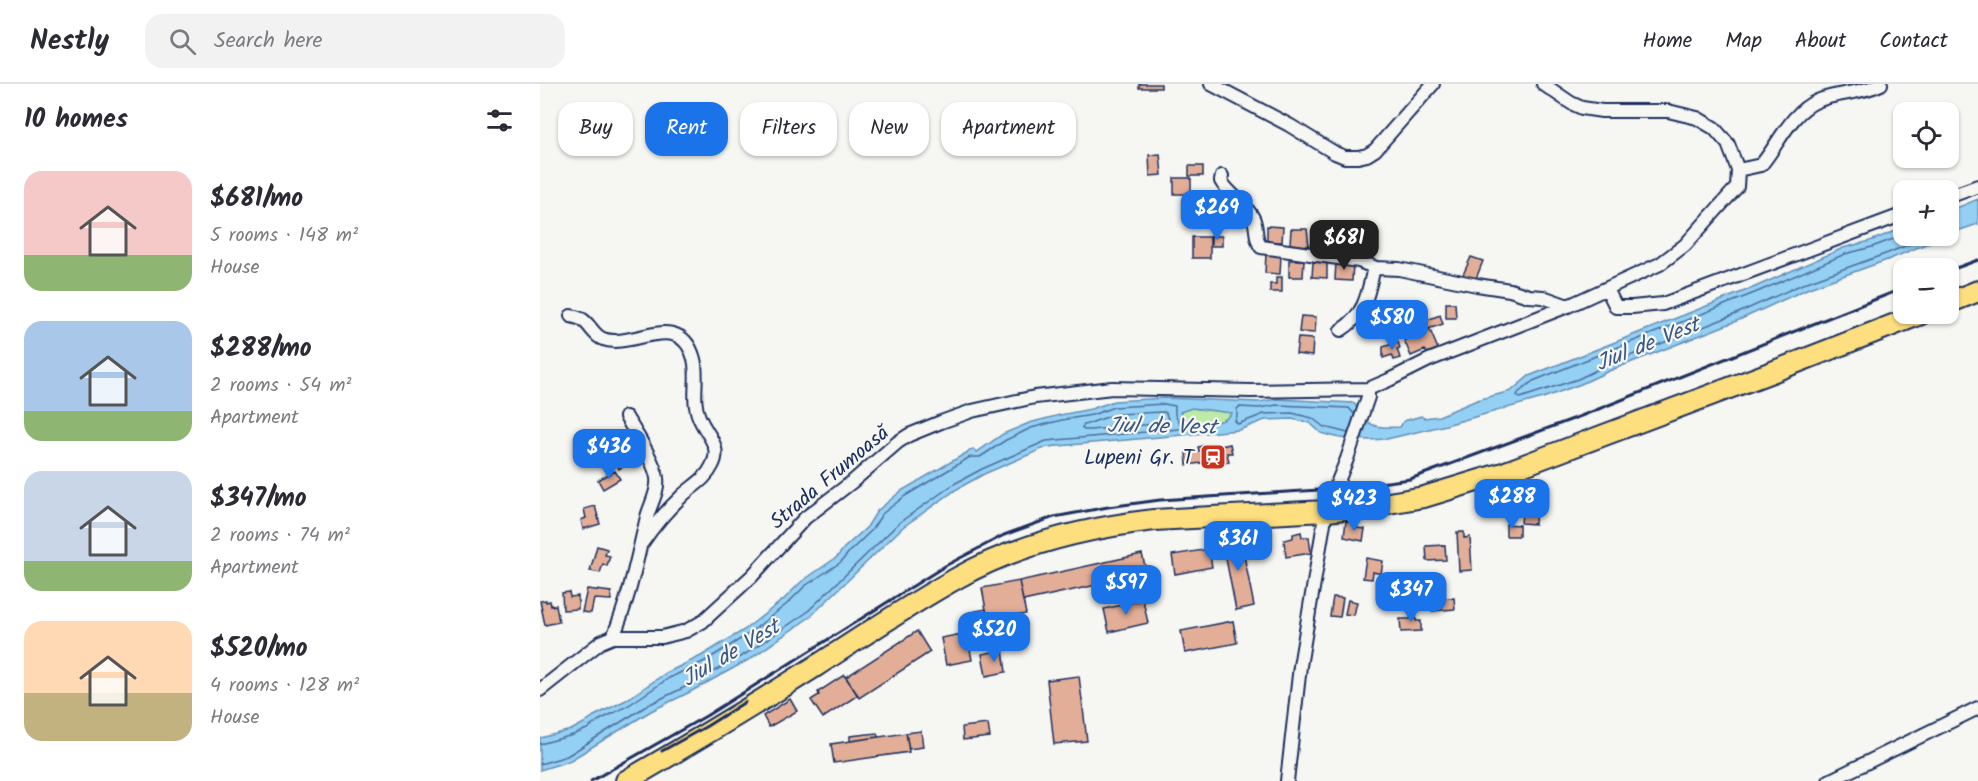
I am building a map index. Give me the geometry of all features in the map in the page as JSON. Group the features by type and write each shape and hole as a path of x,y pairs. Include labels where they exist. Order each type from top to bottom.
{"main road":[{"path":"1959,299 1978,291"},
{"path":"626,781 711,732 960,576 1022,550 1056,539 1123,524 1154,520 1326,511 1424,497 1503,473 1895,324"}],"street":[{"path":"1211,84 1345,157 1367,155 1375,150 1433,84"},
{"path":"1287,781 1300,666 1326,511 1347,459 1368,393 1429,360 1568,306 1660,264 1685,245 1737,187 1738,170 1728,144 1713,128 1697,118 1668,111 1602,111 1582,108 1543,84"},
{"path":"1738,170 1761,165 1797,115 1817,100 1881,84"},
{"path":"1222,176 1221,181 1226,189 1252,217 1256,225 1257,241 1261,247 1359,261 1374,267 1399,269 1477,285 1490,285 1528,296 1543,297 1568,306"},
{"path":"1959,193 1978,186"},
{"path":"1607,289 1616,307 1632,308 1663,304 1893,217"},
{"path":"1341,330 1357,318 1362,309 1374,267"},
{"path":"570,316 582,319 597,336 613,341 655,332 668,333 679,337 686,343 694,357 697,373 695,404 699,417 715,445 716,458 705,478 689,489 659,519 642,543"},
{"name":"Strada Frumoasă","path":"613,637 662,637 687,631 702,622 752,576 805,518 852,482 898,442 909,435 972,411 1035,397 1112,388 1368,393"},
{"path":"540,690 601,642 613,637 625,608 647,517 658,485 657,476 626,417"},
{"path":"1828,781 1978,708"}],"green space":[{"path":"1191,408 1233,413 1223,421 1216,422 1203,423 1183,419 1180,412"}],"water":[{"path":"1978,199 1978,224 1959,231 1959,207"},
{"name":"Jiul de Vest","path":"1893,232 1893,246 1921,246 1809,288 1739,320 1543,398 1387,439 1340,438 1321,433 1310,423 1292,419 1265,420 1239,430 1047,447 984,474 957,489 903,527 810,617 750,659 651,711 569,761 540,770 540,738 571,730 626,700 666,673 701,656 744,630 784,599 801,582 837,557 867,527 877,511 901,491 973,449 977,452 1003,434 1029,423 1091,409 1114,401 1164,398 1259,402 1277,399 1354,403 1372,424 1382,427 1400,427 1404,421 1421,416 1424,418 1439,416 1477,400 1511,391 1529,376 1755,287 1843,248","holes":["1192,408 1232,413 1216,422 1195,422 1183,419 1180,412"]}],"building":[{"path":"1139,84 1161,84 1161,88 1139,88"},
{"path":"1160,154 1162,175 1150,176 1149,155"},
{"path":"1189,166 1203,166 1203,176 1189,176"},
{"path":"1174,178 1191,178 1191,194 1174,194"},
{"path":"1267,226 1283,227 1282,242 1267,242"},
{"path":"1291,229 1307,229 1309,246 1290,244"},
{"path":"1315,231 1331,232 1330,247 1315,246"},
{"path":"1339,233 1355,234 1354,250 1338,249"},
{"path":"1211,236 1222,236 1222,246 1211,246"},
{"path":"1192,237 1210,237 1210,258 1192,258"},
{"path":"1266,254 1281,255 1280,274 1265,273"},
{"path":"1471,257 1483,261 1475,281 1462,277"},
{"path":"1289,260 1304,260 1303,277 1289,277"},
{"path":"1313,262 1327,263 1327,278 1312,277"},
{"path":"1336,262 1353,263 1352,281 1335,280"},
{"path":"1276,277 1282,277 1282,292 1270,292 1270,284 1276,284"},
{"path":"1446,303 1455,303 1456,318 1446,318"},
{"path":"1440,315 1443,324 1425,330 1422,322"},
{"path":"1301,316 1316,317 1315,333 1299,332"},
{"path":"1430,330 1438,349 1427,353 1425,350 1411,356 1404,340"},
{"path":"1298,338 1313,339 1312,356 1296,354"},
{"path":"1398,342 1400,348 1397,349 1400,358 1394,360 1392,355 1383,358 1383,347"},
{"path":"633,442 641,456 619,469 611,454"},
{"path":"1216,444 1218,461 1209,462 1207,445"},
{"path":"1230,444 1232,453 1227,453 1229,462 1208,465 1208,463 1218,461 1216,447"},
{"path":"1207,445 1209,462 1187,465 1186,453 1199,451 1198,447"},
{"path":"615,471 620,479 603,489 598,480"},
{"path":"1523,503 1536,504 1535,524 1521,523"},
{"path":"595,506 600,524 583,529 581,520 586,518 584,509"},
{"path":"1346,521 1357,523 1356,528 1365,529 1363,541 1344,537"},
{"path":"1506,524 1519,525 1519,536 1506,536"},
{"path":"1301,532 1302,537 1309,537 1311,553 1286,557 1284,540 1293,538 1293,534"},
{"path":"1457,532 1464,532 1464,538 1470,537 1472,570 1459,571"},
{"path":"1240,535 1254,606 1236,610 1222,538"},
{"path":"1445,545 1446,560 1427,561 1426,546"},
{"path":"597,546 607,549 605,555 610,556 607,566 603,564 600,573 590,571"},
{"path":"1209,549 1212,567 1175,574 1172,555"},
{"path":"1142,554 1147,574 1023,601 1019,581"},
{"path":"1366,558 1383,561 1381,574 1373,572 1372,579 1363,578"},
{"path":"1019,581 1026,614 988,621 982,588"},
{"path":"587,589 611,592 611,600 594,599 591,613 582,612"},
{"path":"1420,590 1427,590 1428,610 1420,610"},
{"path":"569,592 570,597 578,596 578,609 563,610 562,593"},
{"path":"1333,597 1343,598 1340,617 1330,616"},
{"path":"1454,598 1455,609 1432,611 1431,599"},
{"path":"546,600 546,602 550,601 551,606 556,605 559,622 545,625 540,601"},
{"path":"1143,600 1148,623 1109,632 1104,609"},
{"path":"1348,600 1357,602 1354,615 1345,614"},
{"path":"1411,607 1415,607 1416,621 1421,621 1421,631 1401,632 1400,619 1411,619"},
{"path":"986,609 988,619 972,623 970,612"},
{"path":"1233,621 1237,643 1185,653 1181,631"},
{"path":"1013,624 1016,641 1000,644 997,627"},
{"path":"917,631 930,652 859,698 846,677"},
{"path":"967,633 972,660 946,665 941,638"},
{"path":"1003,650 1006,672 986,676 982,654"},
{"path":"844,675 858,695 823,718 811,700 819,695 818,692"},
{"path":"1079,676 1087,741 1054,744 1047,680"},
{"path":"790,699 797,711 769,727 763,716"},
{"path":"988,724 990,737 963,740 962,727"},
{"path":"921,731 923,747 909,749 906,733"},
{"path":"877,733 878,737 850,741 850,736"},
{"path":"906,733 909,752 834,763 831,744"}],"railway":[{"path":"1959,267 1978,260"},
{"path":"591,781 706,716 945,566 1004,535 1054,517 1108,507 1160,500 1335,489 1410,479 1581,416 1893,292"},
{"path":"662,751 745,702"}],"place":[{"name":"Lupeni Gr. T","path":"1213,457"}]}
